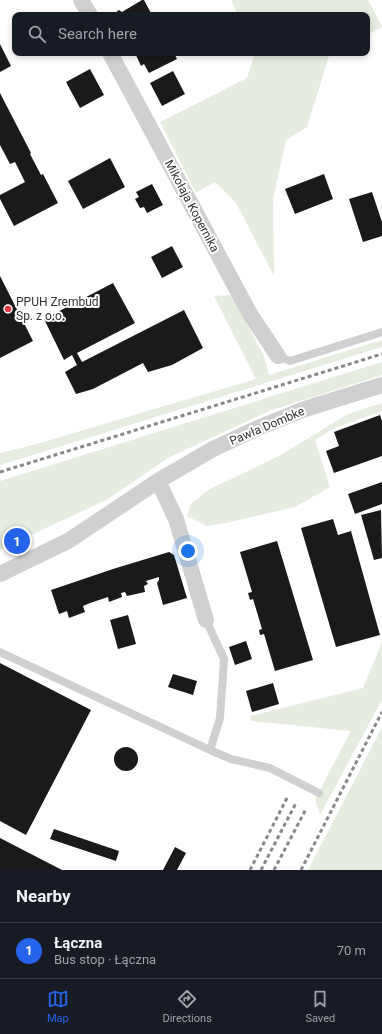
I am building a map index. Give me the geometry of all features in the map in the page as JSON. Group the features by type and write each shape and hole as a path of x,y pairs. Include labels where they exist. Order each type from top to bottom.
{"street":[{"path":"82,0 88,12"},
{"name":"Mikołaja Kopernika","path":"112,56 250,314 278,356"},
{"name":"Pawła Dombke","path":"0,574 68,541 158,481 213,449 258,428 305,409 382,385"},
{"path":"158,481 176,519 206,620"}],"lane":[{"path":"278,356 290,361 382,332"},
{"path":"206,620 224,659 220,718 210,750"},
{"path":"0,652 210,750 231,759 270,768 319,793"}],"shaded area":[{"path":"231,0 368,0 382,27 370,33 370,12 237,12"},
{"path":"254,56 329,56 307,127 286,140 273,199 274,276 236,203 215,182 196,193 160,122 247,78"},
{"path":"231,295 264,356 269,375 382,340 382,347 0,465 0,453 33,445 256,379 214,296"},
{"path":"382,362 382,375 269,411 168,458 108,499 27,537 21,529 1,538 5,546 0,550 0,481"},
{"path":"382,403 382,411 334,428 315,440 330,487 295,507 226,523 207,526 187,516 191,504 208,490 279,456 348,414"},
{"path":"382,642 382,700 320,815 315,799 351,731 251,721 250,716 363,688"},
{"path":"382,727 382,870 308,870"}],"building":[{"path":"144,0 150,12 122,12"},
{"path":"0,44 11,66 0,72"},
{"path":"136,56 176,56 177,59 149,73 144,64 141,66"},
{"path":"90,69 104,95 80,108 66,82"},
{"path":"173,71 185,94 162,106 150,83"},
{"path":"0,93 41,175 43,174 58,203 14,226 0,199 0,195 25,182 15,162 10,164 0,145"},
{"path":"110,158 125,187 83,209 68,181"},
{"path":"324,174 333,199 295,214 285,189"},
{"path":"152,184 163,205 147,213 144,207 140,208 135,199 139,197 136,192"},
{"path":"372,192 382,222 382,236 363,242 349,199"},
{"path":"172,246 183,267 162,278 151,257"},
{"name":"PPUH Zrembud Sp. z o.o.","path":"0,276 33,341 0,358"},
{"path":"113,283 135,323 77,353 82,362 184,310 203,348 172,365 148,372 143,363 93,389 76,394 65,372 77,365 72,355 64,360 44,319"},
{"path":"380,415 382,421 382,456 334,473 326,451 339,446 334,432"},
{"path":"382,482 382,504 355,514 348,494"},
{"path":"381,510 382,558 374,560 361,515"},
{"path":"333,519 338,535 351,531 380,635 336,647 301,528"},
{"path":"277,541 313,660 275,671 264,634 260,635 259,630 262,629 253,599 250,600 248,593 252,592 240,552"},
{"path":"169,552 174,555 187,598 163,605 157,583 159,577 146,581 148,584 144,586 145,592 127,596 125,592 121,593 122,597 109,602 108,597 90,603 83,606 85,612 69,618 67,611 59,614 51,590"},
{"path":"128,615 136,644 118,649 110,620"},
{"path":"246,641 252,659 235,665 229,647"},
{"path":"0,663 91,710 26,835 0,821"},
{"path":"173,674 197,681 193,695 168,687"},
{"path":"273,683 279,704 252,712 246,691"},
{"path":"126,747 131,748 137,754 137,764 131,770 126,771 121,770 115,764 114,759 115,754 121,748"},
{"path":"54,829 119,851 116,861 50,839"},
{"path":"0,838 62,870 0,870"},
{"path":"175,847 186,853 177,870 163,870"}],"railway":[{"path":"0,472 382,354"},
{"path":"301,870 382,712"},
{"path":"250,870 287,798"},
{"path":"261,870 296,803"},
{"path":"274,870 306,809"}],"place":[{"name":"PPUH Zrembud Sp. z o.o.","path":"8,309"},
{"name":"Łączna","path":"17,541"}]}
